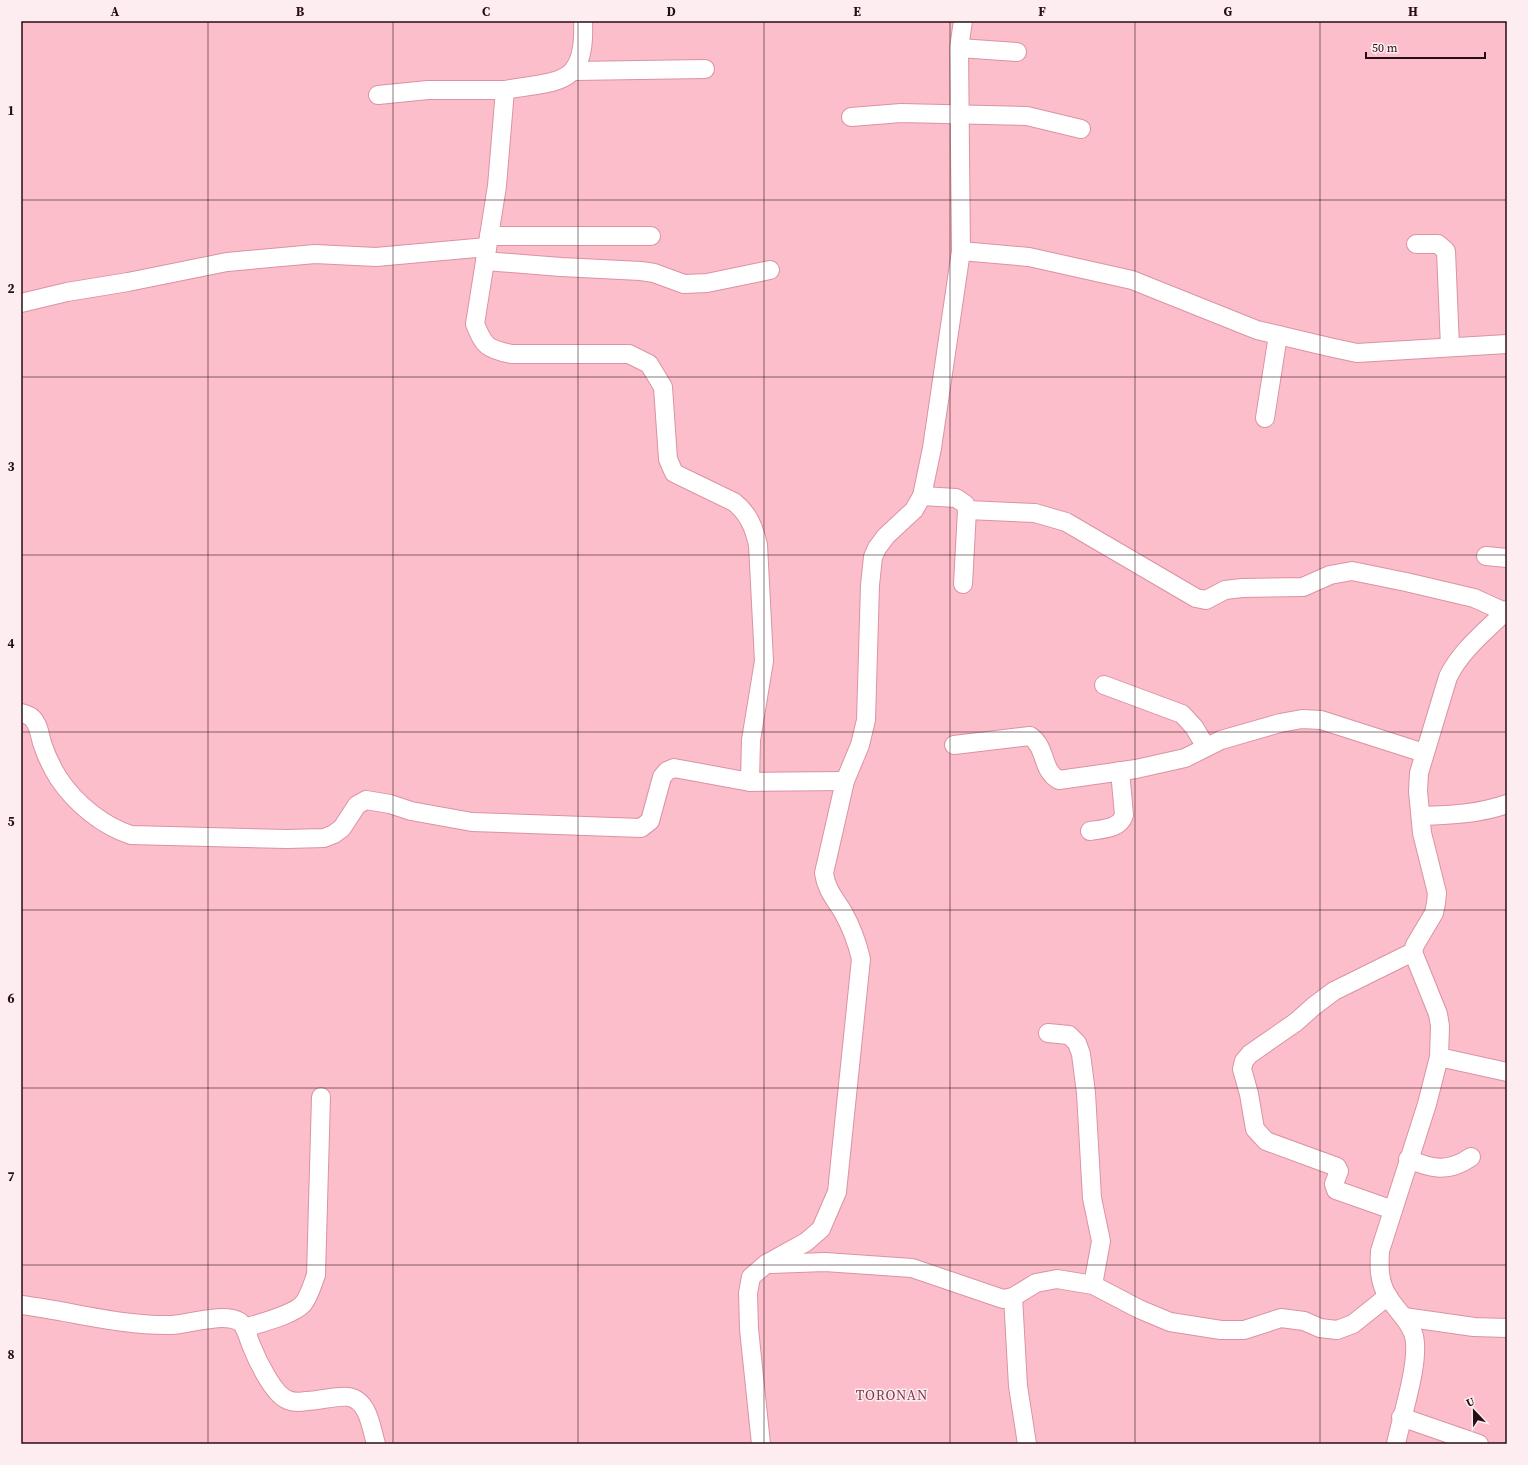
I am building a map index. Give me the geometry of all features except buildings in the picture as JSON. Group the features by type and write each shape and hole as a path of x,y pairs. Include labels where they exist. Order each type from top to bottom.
{"street":[{"path":"378,95 428,90 506,90 564,79 574,71 579,58 583,34 583,21"},
{"path":"761,1444 749,1329 748,1293 751,1277 766,1264 806,1242 821,1229 837,1192 861,959 856,938 843,912 825,884 824,873 845,782 860,745 866,720 870,585 873,557 877,548 886,536 914,510 922,496 932,448 961,251 961,115 959,48 963,21"},
{"path":"959,48 1016,52"},
{"path":"574,71 705,69"},
{"path":"506,90 497,186 475,324 482,342 495,351 511,354 630,354 649,364 663,388 668,459 674,473 734,502 742,509 753,527 758,545 764,661 751,740 750,782"},
{"path":"851,117 901,113 1027,116 1081,128"},
{"path":"21,303 67,292 128,282 227,262 314,254 376,256 651,236"},
{"path":"1416,244 1438,244 1446,252 1450,347"},
{"path":"487,248 561,267 654,273 684,284 707,283 770,270"},
{"path":"961,251 1029,257 1132,280 1257,330 1357,352 1507,344"},
{"path":"1265,418 1278,335"},
{"path":"922,496 956,498 962,501 967,510 963,584"},
{"path":"967,510 1035,514 1066,522 1196,598 1206,600 1225,590 1242,588 1303,587 1330,575 1352,572 1406,582 1474,598 1506,611 1467,648 1453,666 1448,677 1419,773 1418,791 1422,834 1436,893 1436,903 1434,913 1415,945 1413,952 1438,1014 1440,1026 1439,1058 1427,1104 1408,1159 1380,1251 1379,1269 1388,1296 1414,1333 1416,1346 1415,1362 1401,1417 1396,1444"},
{"path":"1486,556 1507,558"},
{"path":"1104,685 1182,714 1194,727 1206,747"},
{"path":"21,713 28,714 33,718 48,758 58,778 71,795 96,816 120,831 131,835 287,839 324,838 334,834 342,828 357,805 366,800 390,804 411,811 472,822 641,828 650,821 662,777 667,771 674,768 750,782 845,782"},
{"path":"954,745 1030,736 1040,746 1049,772 1053,777 1059,780 1120,771 1185,758 1221,740 1280,723 1302,719 1322,720 1424,753"},
{"path":"1090,831 1118,825 1122,820 1124,815 1120,771"},
{"path":"1421,816 1467,814 1493,809 1507,804"},
{"path":"1393,1210 1336,1190 1334,1184 1339,1171 1337,1167 1266,1141 1255,1129 1249,1094 1242,1069 1244,1061 1250,1054 1296,1022 1334,991 1413,952"},
{"path":"1048,1034 1069,1035 1077,1042 1081,1054 1086,1093 1092,1198 1101,1241 1093,1285"},
{"path":"1439,1058 1507,1072"},
{"path":"245,1328 292,1311 302,1304 312,1287 316,1275 321,1097"},
{"path":"1408,1159 1426,1167 1447,1169 1464,1162 1471,1157"},
{"path":"766,1264 825,1262 912,1268 1003,1299 1013,1297 1036,1282 1057,1279 1093,1285 1139,1309 1170,1322 1221,1330 1244,1330 1281,1318 1304,1321 1320,1328 1337,1330 1353,1324 1388,1296"},
{"path":"1013,1297 1018,1386 1027,1444"},
{"path":"21,1305 136,1324 172,1325 200,1320 233,1320 240,1323 245,1328 252,1348 270,1382 279,1394 286,1399 295,1402 348,1396 359,1401 369,1417 376,1444"},
{"path":"1404,1317 1474,1327 1507,1328"},
{"path":"1401,1417 1479,1444"}],"district":[{"name":"TORONAN","path":"892,1395"}]}
